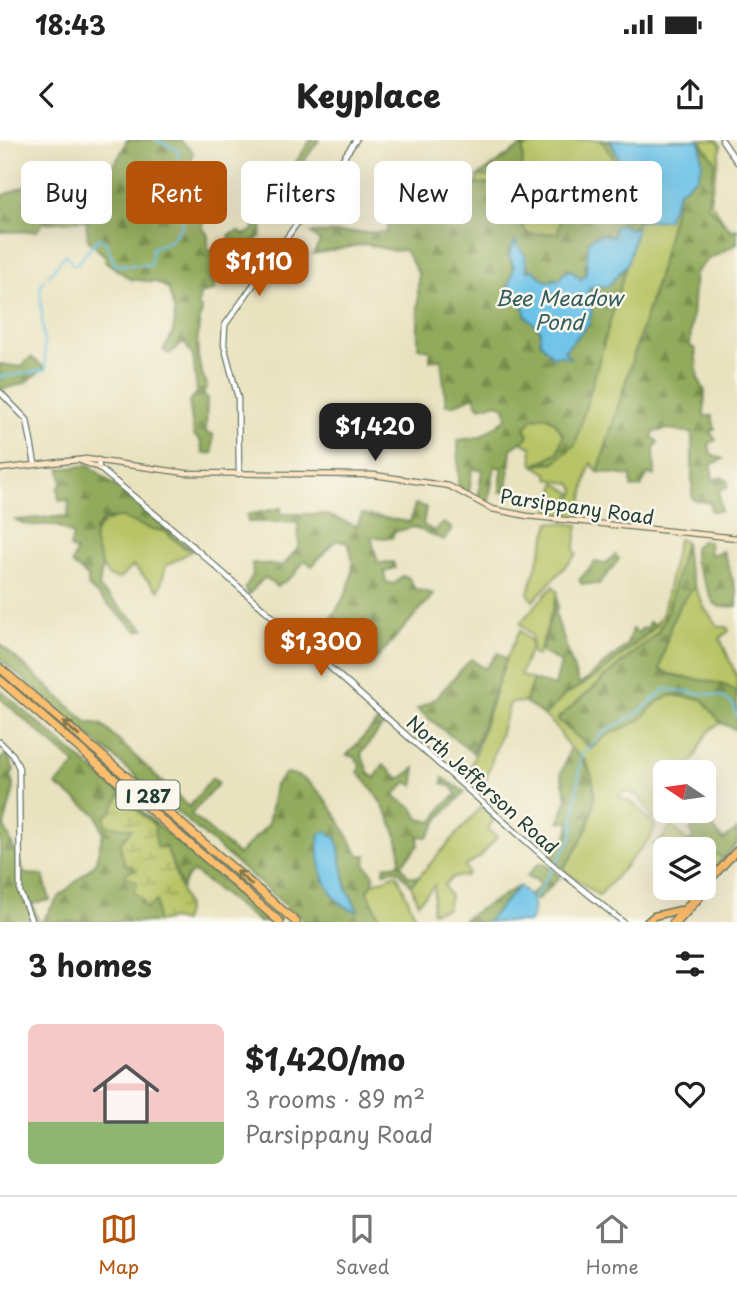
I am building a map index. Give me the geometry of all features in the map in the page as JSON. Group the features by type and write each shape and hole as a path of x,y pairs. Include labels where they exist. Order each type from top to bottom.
{"highway":[{"name":"I 287","path":"0,668 296,922"},
{"name":"I 287","path":"0,680 280,922"}],"main road":[{"name":"Parsippany Road","path":"0,469 100,460 167,472 347,474 435,483 453,488 492,509 527,516 737,538"},
{"path":"74,461 101,470"},
{"path":"673,922 737,850"},
{"path":"678,922 737,856"},
{"path":"647,922 653,917 673,914 686,906"}],"street":[{"path":"239,474 238,398 224,345 227,322 356,140"},
{"path":"722,140 737,162"},
{"path":"0,392 19,408 27,420 35,464"},
{"path":"100,460 101,470"},
{"name":"North Jefferson Road","path":"101,470 513,827 556,868 623,922"},
{"path":"0,742 18,764 20,892 32,922"}],"green space":[{"path":"127,140 180,140 193,152 191,161 126,161 126,224 203,224 208,235 208,248 217,255 226,254 230,234 239,231 244,235 255,229 253,224 263,224 261,236 236,256 239,263 218,273 214,291 200,294 198,305 202,310 198,329 198,358 207,384 203,395 207,397 206,433 213,434 213,453 203,454 200,440 194,436 189,401 197,393 193,356 184,342 169,354 163,350 172,334 175,320 168,288 156,282 130,279 105,261 106,257 88,240 86,224 112,224 112,167"},
{"path":"311,140 319,140 304,161 296,161"},
{"path":"530,140 717,140 721,146 710,201 732,234 656,282 598,472 591,463 579,519 568,517 575,490 572,484 549,479 548,474 533,465 531,447 521,442 528,437 525,428 533,418 546,416 555,422 563,435 558,452 537,465 575,445 597,359 471,269 478,176 486,170 486,224 662,224 662,161 500,161"},
{"path":"530,140 545,140 523,148 523,161 500,161"},
{"path":"601,140 610,140 620,161 615,161"},
{"path":"700,140 715,161 707,205 732,231 737,229 737,244 707,260 695,273 690,346 695,349 698,378 705,391 704,416 712,416 715,429 710,432 716,440 709,444 711,454 723,459 711,465 713,480 722,477 728,480 728,487 719,490 721,511 711,511 710,503 694,500 692,495 692,433 669,429 654,432 652,437 658,442 654,449 655,476 648,474 641,487 631,488 631,476 598,472 656,284 679,191 697,177 702,165"},
{"path":"472,184 486,184 486,224 522,224 528,234 558,233 560,224 636,224 631,229 615,235 585,264 586,277 581,279 571,270 565,272 559,281 553,278 552,282 544,280 533,270 527,273 515,242 509,255 526,316 564,351 588,324 585,301 590,287 614,278 626,266 575,445 553,463 535,465 558,452 563,435 555,422 546,416 533,418 525,428 528,437 511,449 507,491 500,492 502,468 495,466 488,504 478,499 482,470 472,469 469,495 458,488 458,440 480,437 507,418 506,409 498,403 479,407 474,396 454,405 446,405 441,358 430,361 430,350 418,348 418,273 405,250 394,251 365,244 313,254 320,242 311,233 387,232 388,224 472,224"},
{"path":"21,188 21,224 42,224 37,231 0,232 0,197"},
{"path":"31,357 45,368 25,383 0,390 0,364 21,367"},
{"path":"89,465 193,550 183,547 165,531 150,529 121,517 104,520 95,530 94,541 102,566 99,588 144,629 137,631 88,586 88,577 72,564 76,551 70,548 73,535 56,526 23,524 16,520 68,516 69,500 59,501 58,488 62,483 60,469"},
{"path":"556,483 572,493 562,518 549,511"},
{"path":"415,504 426,507 423,525 434,531 443,523 452,528 444,540 414,527 394,532 392,538 371,537 378,563 393,562 395,568 384,572 386,582 395,584 402,576 408,577 415,589 434,594 370,666 342,640 324,660 307,645 315,635 320,618 329,621 346,594 352,575 348,543 336,540 312,566 305,560 294,575 277,587 265,577 248,595 245,588 253,575 252,563 283,566 299,547 298,522 248,522 247,515 281,508 281,514 324,514 357,526 362,514 410,522"},
{"path":"121,517 150,529 165,531 183,547 193,550 166,566 159,591 133,566 119,579 108,576 102,566 95,548 96,532 109,521"},
{"path":"550,522 578,525 574,552 577,554 533,601 528,593"},
{"path":"678,539 685,541 668,611 657,633 601,680 591,749 605,736 639,721 657,702 672,695 702,699 721,723 711,729 693,760 653,760 653,818 639,796 625,791 618,797 633,803 655,826 651,837 599,896 563,869 580,844 591,816 594,787 591,773 584,759 572,750 544,716 565,695 600,674 652,630 663,613"},
{"path":"685,541 687,564 695,587 676,614 667,637 660,670 679,677 719,684 737,692 737,730 721,723 702,699 672,695 657,702 639,721 605,736 591,749 557,719 657,633 668,611"},
{"path":"701,541 709,542 710,555 723,551 737,593 737,606 720,607 714,603 694,561 694,547"},
{"path":"615,555 619,559 599,584 582,584 579,580 595,562 604,564"},
{"path":"553,586 558,592 538,656 532,654 532,636 520,623"},
{"path":"695,587 705,609 719,627 727,627 729,631 720,638 737,677 737,692 719,684 679,677 660,670 675,614"},
{"path":"557,595 558,606 555,613 578,682 581,684 627,645 632,629 639,633 641,629 648,628 649,622 656,625 600,674 565,695 544,716 525,702 533,680 555,686 561,662 541,652"},
{"path":"520,630 530,640 531,647 520,675 533,680 525,702 510,703 482,792 466,782 506,659"},
{"path":"0,644 87,722 101,724 189,807 212,778 219,783 191,814 238,855 268,825 275,785 286,773 310,784 329,805 359,855 367,855 365,864 374,875 373,883 367,891 382,922 305,922 0,659","holes":["337,839 346,887 358,910 323,880"]},
{"path":"498,653 506,659 473,753 417,709 437,697 471,659 485,669"},
{"path":"0,690 271,922 259,922 194,872 186,878 182,888 166,847 157,848 133,829 138,882 146,909 157,900 157,922 41,922 59,897 95,864 103,833 97,815 56,785 76,764 0,698"},
{"path":"380,719 386,722 361,753 369,774 375,778 383,765 400,779 415,768 414,786 407,782 393,796 413,808 419,819 433,822 443,806 457,794 452,787 442,783 443,778 465,792 441,816 428,837 418,836 419,845 401,865 408,876 419,877 411,885 398,870 384,872 385,866 399,864 400,853 394,828 381,803 358,772 360,765 355,757 347,755"},
{"path":"570,748 583,761 591,775 594,791 589,823 563,869 549,856 567,836 570,822 559,822 567,798 561,774"},
{"path":"7,754 14,770 11,777 14,788 4,826 25,874 43,875 50,900 32,904 39,922 0,922 0,759"},
{"path":"120,795 154,825 157,848 166,847 187,907 183,922 172,919 157,922 157,901 146,909 143,900 134,892 137,882 125,876 136,869 124,863 120,843 132,829 106,825 105,817 112,811"},
{"path":"482,806 494,819 488,829 497,837 480,857 465,866 468,873 466,876 453,877 444,885 450,896 447,909 432,912 435,885 418,903 411,885"},
{"path":"692,823 710,823 723,840 737,830 737,844 724,858 716,854 716,837 693,837 690,831 694,826"},
{"path":"672,826 683,837 664,837"},
{"path":"716,854 724,857 716,866"},
{"path":"539,863 544,863 560,877 537,900 532,900 530,895 540,886 535,879 526,877"},
{"path":"397,874 415,916 400,922 382,922 367,891 373,883"},
{"path":"519,886 487,922 463,922 465,918"}],"water":[{"path":"610,140 700,140 702,165 697,177 679,191 667,220 662,220 662,161 620,161"},
{"name":"Bee Meadow Pond","path":"620,224 631,229 637,227 628,263 608,286 590,287 585,300 592,308 589,324 564,351 570,358 559,355 553,357 540,342 540,330 526,316 519,292 512,295 508,290 514,266 509,255 515,241 525,255 527,272 533,270 544,280 552,282 553,278 558,281 565,272 571,270 581,279 586,274 589,240 600,234 613,237 614,228"},
{"path":"326,831 337,839 346,887 358,911 338,901 325,881 319,845 320,834"},
{"path":"519,886 532,902 530,922 487,922"}],"waterway":[{"path":"48,276 64,256 67,255 73,265 77,264 99,238 106,242 115,265 151,265 152,248 168,242 182,227 181,202 169,184 172,171 179,168 178,150 156,140"},
{"path":"0,377 46,370 40,289 44,280"},
{"path":"533,900 572,837 581,756 604,732 638,713 665,689 721,696 733,704 737,716"}]}
